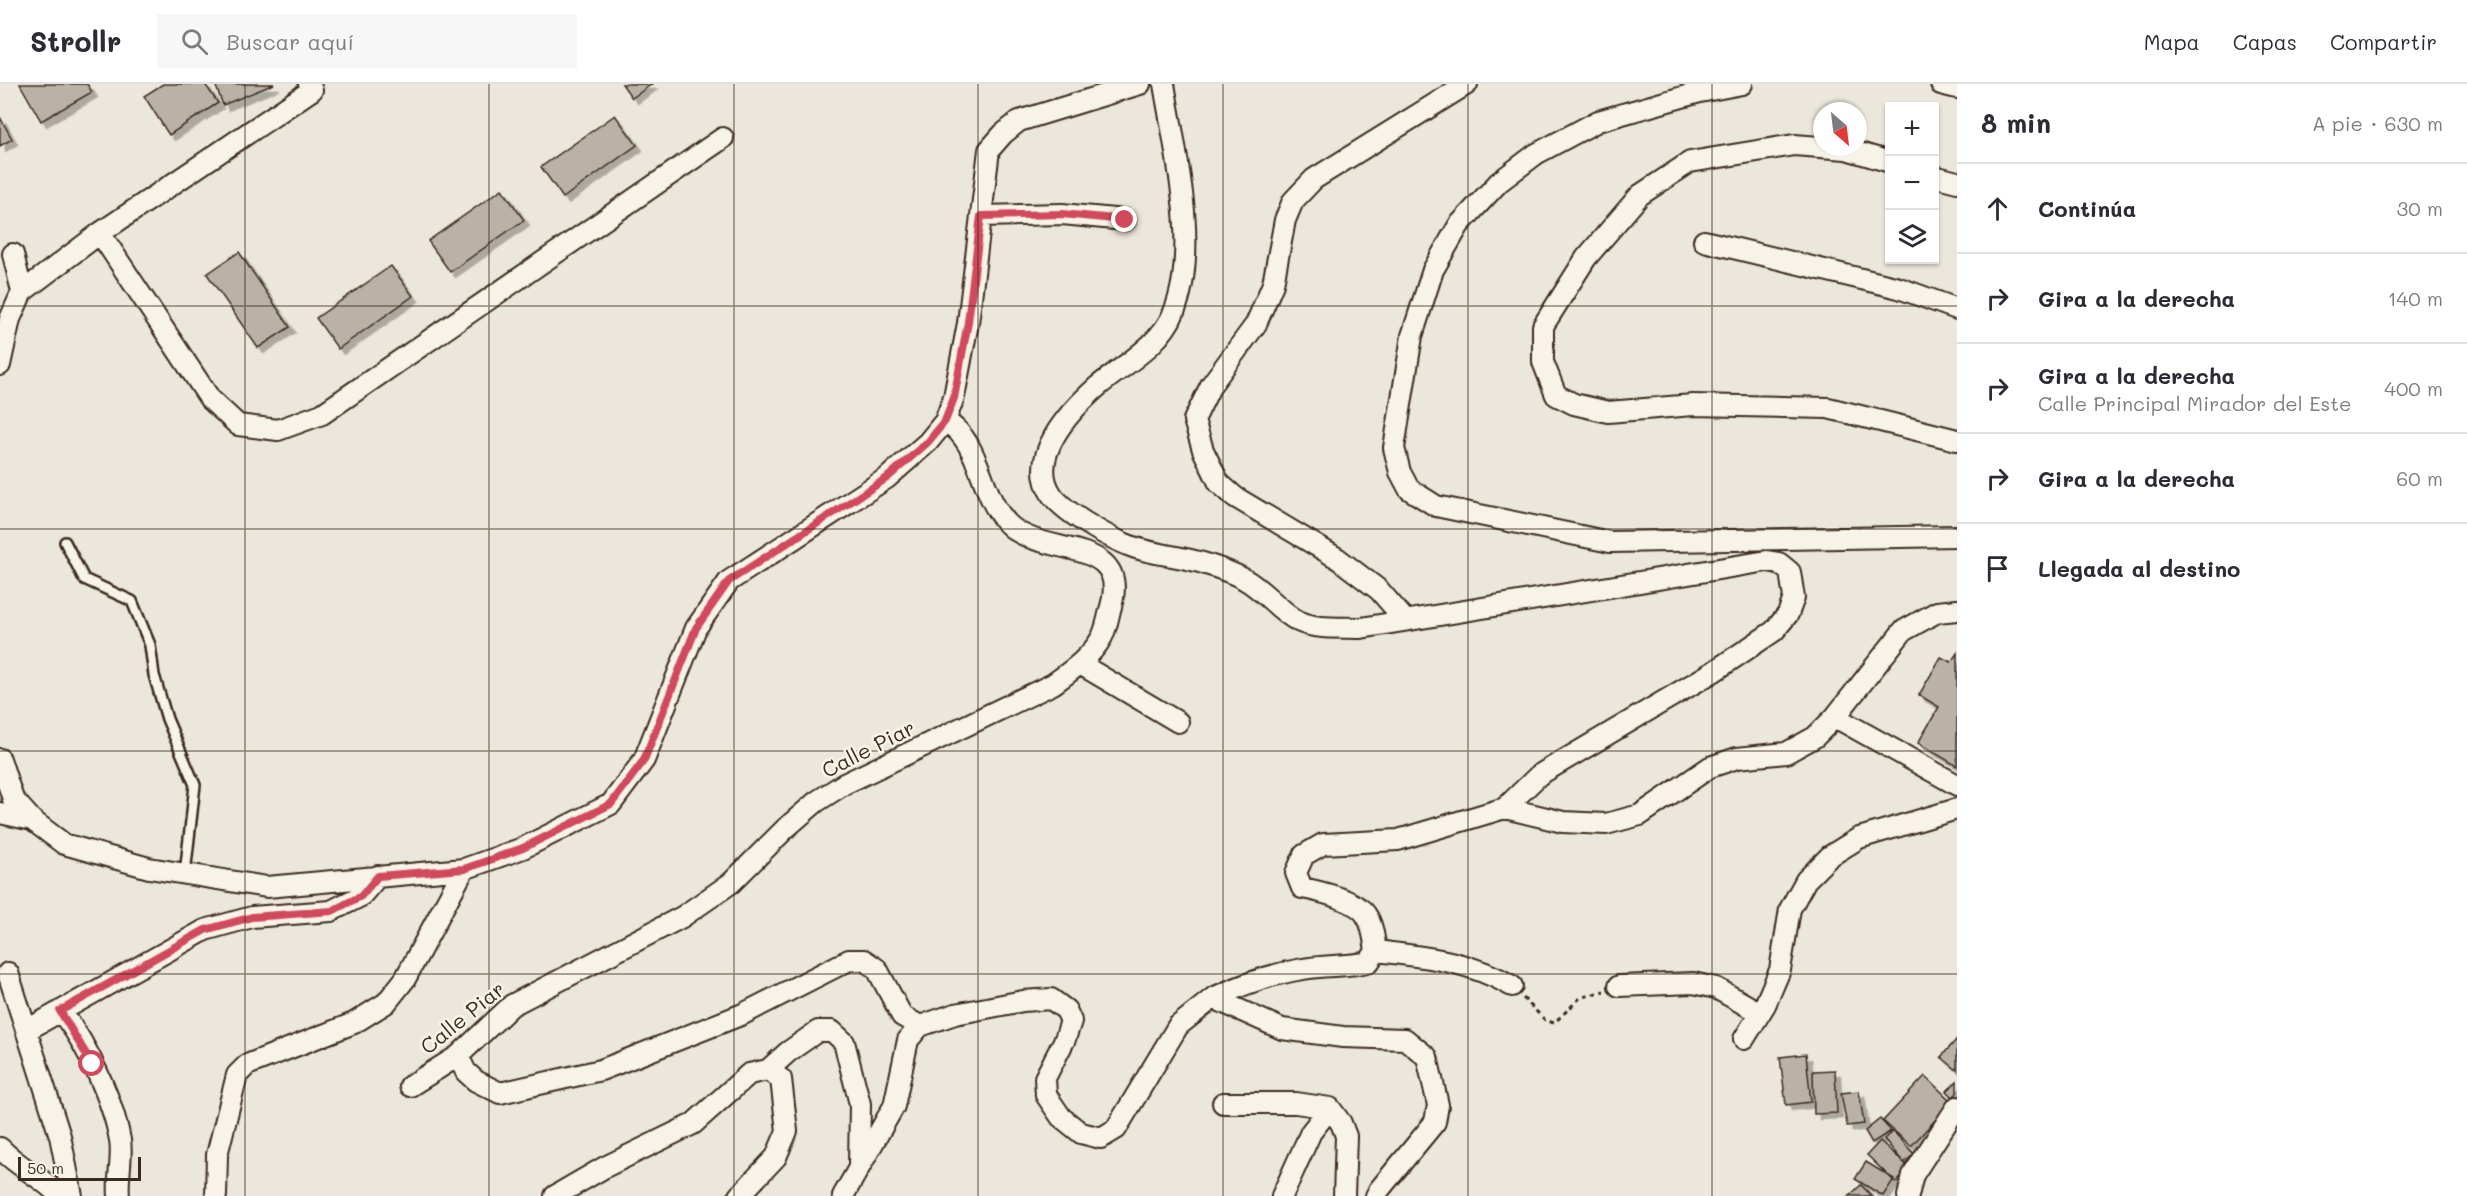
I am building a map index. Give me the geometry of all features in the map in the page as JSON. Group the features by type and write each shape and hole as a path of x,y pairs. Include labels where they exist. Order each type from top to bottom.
{"street":[{"path":"0,365 10,319 22,291 100,233 312,90 309,84"},
{"path":"0,759 13,799 32,820 64,844 149,868 267,887 464,869 523,848 611,804 644,760 696,628 729,581 887,478 928,442 945,421 954,398 968,322 988,150 1019,121 1140,84"},
{"path":"843,1196 894,1106 908,1040 920,1026 955,1014 1023,1001 1051,999 1066,1010 1071,1021 1065,1039 1045,1078 1046,1095 1061,1117 1081,1133 1101,1138 1116,1129 1178,1026 1212,998 1246,983 1304,969 1345,967 1369,962 1376,951 1366,913 1332,893 1302,888 1296,873 1304,855 1323,844 1398,840 1505,808 1539,775 1713,672 1774,631 1788,614 1794,598 1790,572 1779,563 1767,561 1361,628 1324,627 1299,621 1245,579 1205,563 1157,554 1123,543 1070,512 1052,495 1044,472 1049,446 1065,420 1095,389 1157,339 1173,316 1182,293 1186,248 1179,174 1164,84"},
{"path":"1405,620 1379,590 1337,558 1235,497 1219,483 1203,450 1194,420 1211,385 1256,324 1273,284 1285,220 1293,201 1314,178 1467,84"},
{"path":"1742,84 1700,92 1598,122 1536,154 1499,182 1459,225 1433,270 1412,336 1394,448 1400,472 1409,489 1437,506 1610,542 1957,536"},
{"path":"1941,84 1957,88"},
{"path":"100,233 210,399 238,425 278,430 322,414 723,138"},
{"path":"1885,161 1846,149 1794,145 1690,162 1640,195 1586,258 1543,326 1542,362 1556,395 1574,404 1608,412 1693,405 1828,408 1957,440"},
{"path":"1939,177 1957,182"},
{"path":"981,216 1062,214 1125,220"},
{"path":"1704,241 1899,288 1957,309"},
{"path":"13,254 22,291"},
{"name":"Calle Piar","path":"410,1086 458,1056 512,1005 682,917 731,884 816,802 844,784 1053,684 1080,664 1102,636 1112,605 1115,583 1109,568 1095,556 1031,538 1009,526 994,506 976,460 958,429 945,421"},
{"path":"1505,808 1563,822 1606,824 1640,815 1710,767 1737,758 1786,753 1815,738 1835,717 1903,631 1937,612 1957,610"},
{"path":"1080,664 1178,722"},
{"path":"1835,717 1957,785"},
{"path":"1744,1039 1760,1013 1780,970 1790,909 1806,880 1830,856 1859,838 1957,809"},
{"path":"0,813 32,820"},
{"path":"216,1196 218,1155 237,1075 247,1065 354,1023 386,1003 405,979 464,869"},
{"path":"27,1030 205,930 252,917 332,911 361,896 378,876"},
{"path":"1376,951 1442,958 1489,973 1512,986"},
{"path":"458,1056 466,1072 476,1081 500,1093 601,1070 743,1014 849,960 864,960 877,969 902,1016 920,1026"},
{"path":"8,973 60,1136 72,1196"},
{"path":"1619,986 1693,983 1716,988 1760,1013"},
{"path":"1212,998 1282,1029 1343,1037 1405,1039 1426,1057 1438,1105 1435,1122 1376,1196"},
{"path":"60,1011 92,1064 109,1102 120,1142 119,1196"},
{"path":"555,1196 605,1167 693,1124 749,1074 768,1070 788,1052 818,1031 832,1031 844,1042 860,1104 859,1167"},
{"path":"739,1196 776,1157 787,1131 781,1079 768,1070"},
{"path":"1223,1102 1296,1103 1330,1108 1341,1123 1346,1136 1344,1196"},
{"path":"1908,1196 1913,1175 1957,1107"},
{"path":"1282,1196 1311,1132 1330,1108"},
{"path":"0,1148 10,1158 47,1183 60,1196"}],"lane":[{"path":"65,542 84,579 132,601 150,645 154,675 167,718 195,785 185,874"}],"path":[{"path":"1512,986 1545,1020 1554,1023 1580,998 1619,986"}],"building":[{"path":"20,84 87,84 92,92 41,121"},
{"path":"163,84 205,84 218,103 169,135 144,96"},
{"path":"215,84 274,84 223,105"},
{"path":"622,84 652,84 632,98"},
{"path":"615,115 637,145 563,198 541,167"},
{"path":"0,117 12,139 0,146"},
{"path":"502,189 524,220 450,272 428,241"},
{"path":"239,252 290,327 258,348 207,274"},
{"path":"391,266 413,296 338,349 316,318"},
{"path":"1957,653 1957,766 1918,743 1939,707 1919,695 1941,657 1951,662"},
{"path":"1957,1039 1957,1070 1941,1057"},
{"path":"1806,1054 1811,1102 1786,1105 1780,1057"},
{"path":"1835,1070 1837,1113 1814,1114 1813,1071"},
{"path":"1925,1076 1952,1102 1911,1146 1883,1121"},
{"path":"1957,1081 1957,1093 1953,1097 1947,1091"},
{"path":"1859,1091 1864,1124 1847,1126 1841,1093"},
{"path":"1880,1119 1891,1131 1872,1143 1865,1131"},
{"path":"1893,1131 1914,1154 1904,1163 1884,1139"},
{"path":"1880,1141 1910,1168 1896,1183 1867,1155"},
{"path":"1866,1162 1894,1179 1883,1196 1855,1179"},
{"path":"1861,1185 1872,1196 1849,1196"}],"route":[{"path":"92,1064 60,1011 205,930 252,917 332,911 361,896 378,876 464,869 523,848 611,804 644,760 696,628 729,581 887,478 928,442 945,421 954,398 968,322 981,216 1062,214 1125,220"}]}
